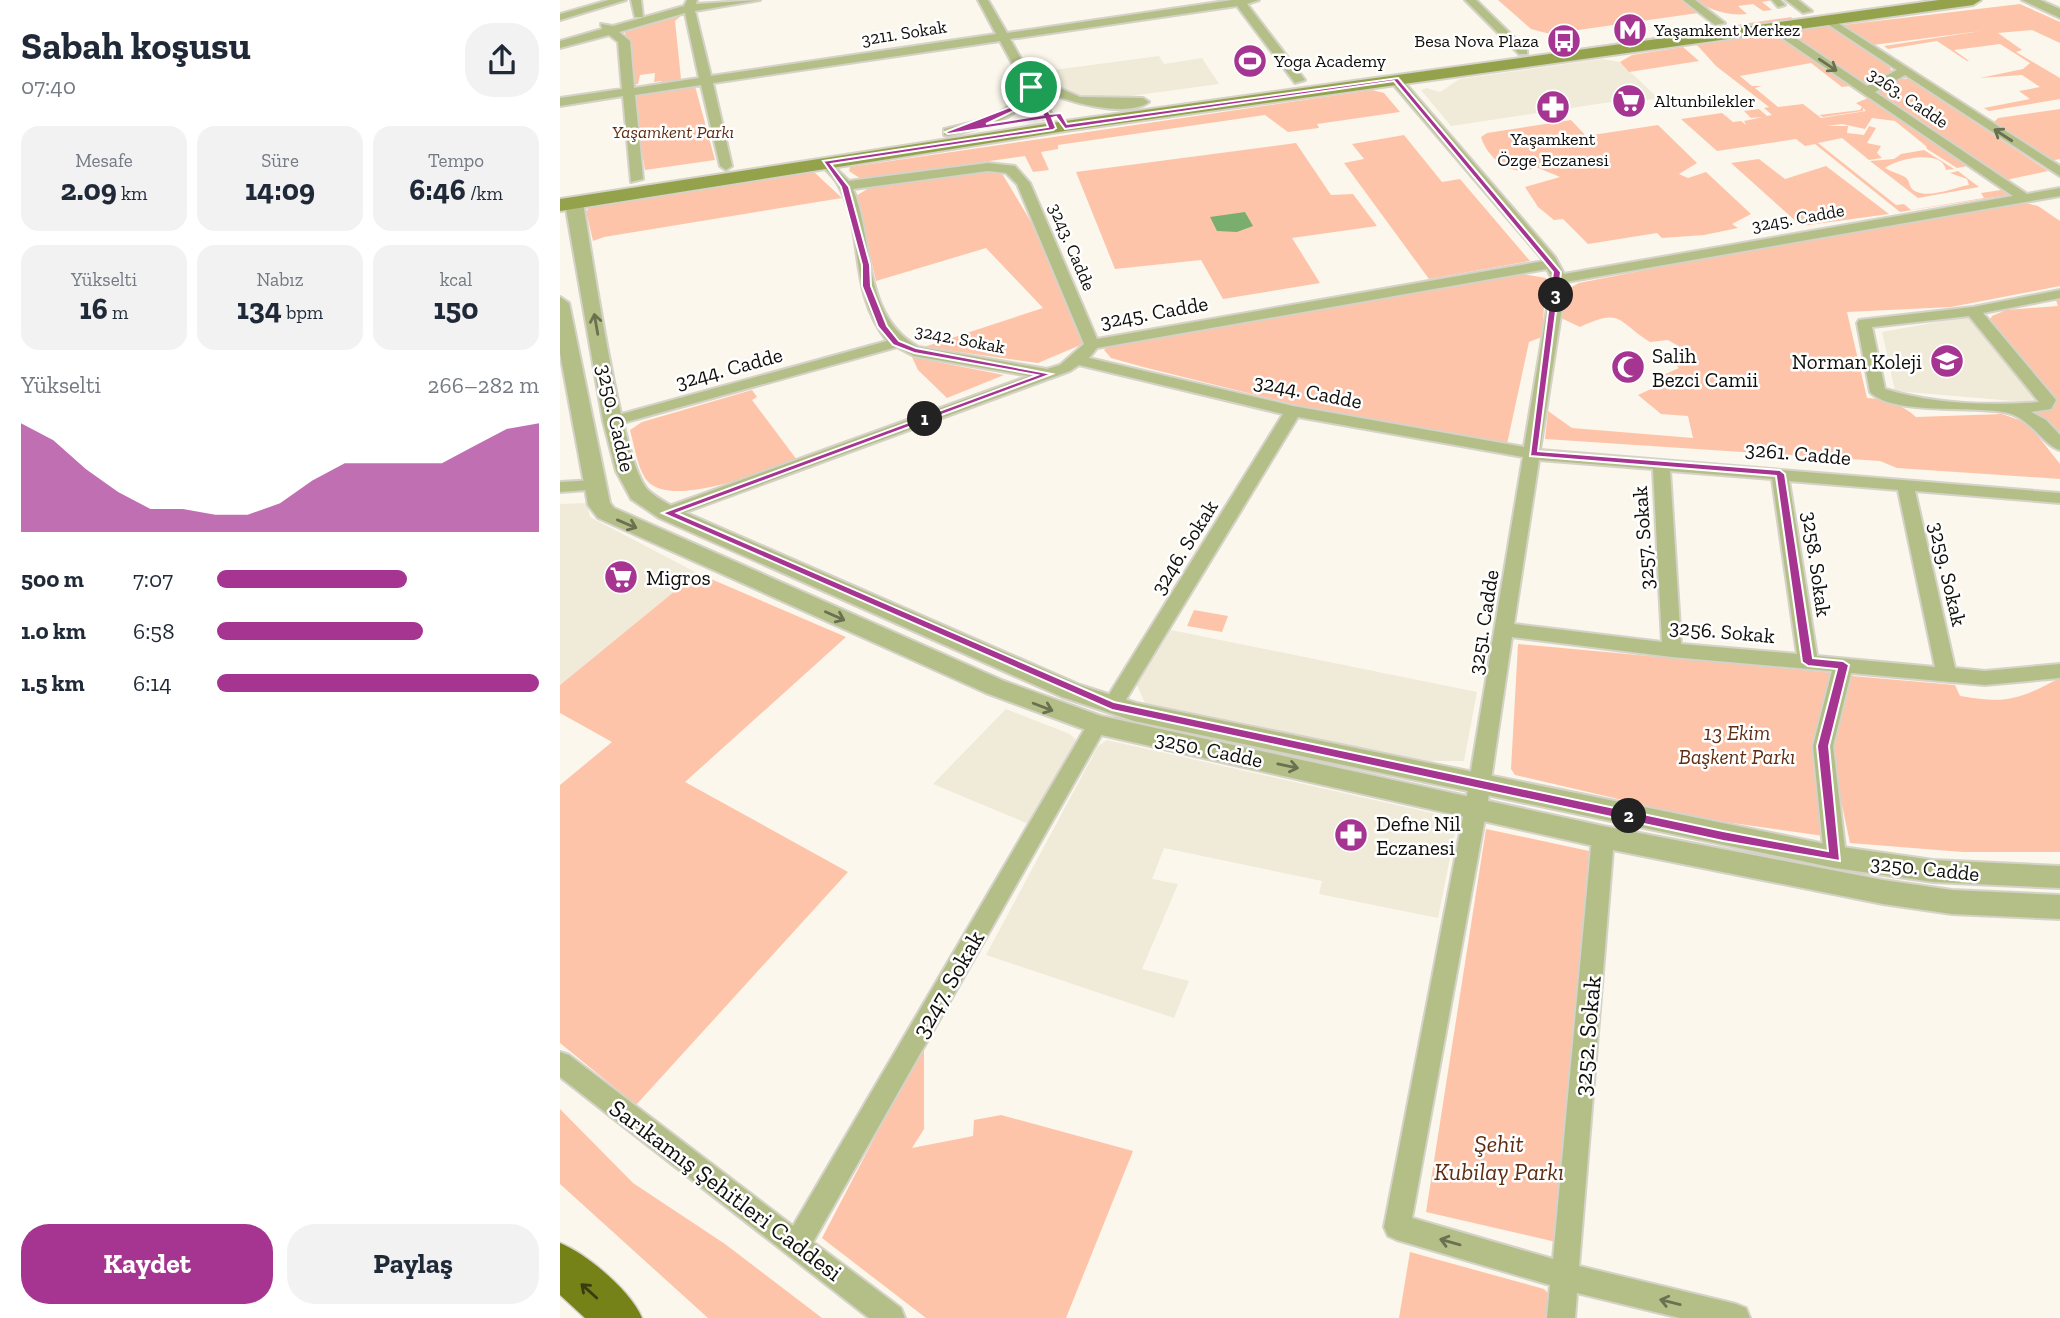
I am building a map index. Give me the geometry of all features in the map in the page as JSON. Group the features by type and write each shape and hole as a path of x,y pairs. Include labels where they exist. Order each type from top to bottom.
{"highway":[{"path":"560,1265 619,1318"}],"main road":[{"path":"567,197 826,163 1056,121 1143,102 1299,80 1391,74 1880,0"},
{"path":"567,197 636,179 948,132 1056,121 1391,74 1973,0"}],"street":[{"path":"560,16 621,0"},
{"path":"636,0 639,15"},
{"path":"560,37 608,28 639,15 691,3 755,0"},
{"path":"983,0 1009,35 1056,121"},
{"path":"997,0 1009,35"},
{"path":"1169,0 1177,11"},
{"name":"3211. Sokak","path":"560,102 1254,0"},
{"path":"1469,0 1524,52"},
{"path":"1688,0 1719,23"},
{"path":"1791,0 1807,11"},
{"path":"2029,0 2060,14"},
{"path":"2039,0 2049,0"},
{"path":"1239,1 1299,80"},
{"path":"560,45 691,3"},
{"path":"691,3 726,166"},
{"name":"3263. Cadde","path":"1827,19 2060,172"},
{"name":"3263. Cadde","path":"1772,27 2024,198"},
{"path":"608,28 624,41 636,179"},
{"path":"1866,92 1905,70"},
{"path":"1391,74 1556,271"},
{"path":"1037,86 1076,101 1106,104 1143,102"},
{"path":"948,132 985,122 1016,108 1037,86"},
{"name":"3242. Sokak","path":"826,163 845,187 866,265 866,286 883,327 896,343 914,351 1048,374"},
{"name":"3243. Cadde","path":"845,187 988,167 1010,169 1023,183 1092,344"},
{"name":"3245. Cadde","path":"667,513 1048,374 1077,360 1092,344 2060,192"},
{"path":"2044,194 2060,205"},
{"name":"3250. Cadde","path":"567,197 613,421 630,478 639,494 667,513 1104,715"},
{"name":"3251. Cadde","path":"1556,271 1533,454 1506,630 1398,1227 1565,1276"},
{"path":"1973,311 2048,400 2045,406 2012,409 1907,401 1878,392 1864,323 1973,311 2060,294"},
{"name":"3250. Cadde","path":"560,303 565,359 584,428 599,505 613,518 995,687 1104,715 1478,796 1835,857 1933,871 2060,877"},
{"name":"3244. Cadde","path":"613,421 896,343"},
{"name":"3244. Cadde","path":"1077,360 1293,411 1533,454"},
{"path":"2012,409 2040,424 2060,445"},
{"name":"3246. Sokak","path":"1104,715 1293,411"},
{"path":"584,428 613,421"},
{"name":"3261. Cadde","path":"1533,454 2060,498"},
{"name":"3257. Sokak","path":"1661,465 1672,650"},
{"name":"3258. Sokak","path":"1780,474 1808,662"},
{"path":"560,487 596,485 630,478"},
{"name":"3259. Sokak","path":"1905,484 1947,675"},
{"name":"3256. Sokak","path":"1506,630 1672,650 1984,678 2060,671"},
{"path":"1835,857 1823,746 1843,665"},
{"name":"3247. Sokak","path":"798,1243 1104,715"},
{"name":"3250. Cadde","path":"1478,796 1603,837 1917,897 2060,907"},
{"name":"3252. Sokak","path":"1561,1318 1603,837"},
{"name":"Sarıkamış Şehitleri Caddesi","path":"560,1063 798,1243 891,1318"},
{"path":"1565,1276 1736,1318"}],"shaded area":[{"path":"1159,56 1164,64 1202,58 1219,84 1108,99 1082,98 1056,87 1046,71"},
{"name":"Besa Nova Plaza","path":"1602,59 1620,62 1658,98 1642,101 1638,98 1451,126 1421,90 1427,88 1440,92 1460,79"},
{"path":"1245,212 1253,226 1237,232 1217,231 1210,217"},
{"name":"Norman Koleji","path":"1970,316 2039,401 2037,403 1895,391 1882,332"},
{"path":"587,503 590,517 697,573 560,685 560,504"},
{"path":"1171,630 1477,692 1464,761 1430,761 1145,703 1137,685"},
{"path":"1006,709 1070,734 1076,740 1031,825 933,784"},
{"path":"1107,740 1450,817 1456,828 1438,918 1319,894 1322,881 1164,848 1152,879 1178,884 1142,969 1189,981 1174,1018 986,955 1098,746"}],"green space":[{"path":"1498,0 1682,0 1698,13 1550,34 1531,29"},
{"path":"1696,0 1774,0 1762,2 1772,10 1763,11 1753,4 1738,6 1747,14 1734,14 1720,12"},
{"path":"2020,4 2060,22 2060,43 2032,30 1998,33 2022,50 2016,52 2060,78 2060,99 1989,111 1984,108 2030,99 2019,91 2040,87 2022,75 1980,78 2023,69 2030,63 2000,44 1954,50 1969,61 1937,41 1888,49 1884,46 1981,31 1873,45 1843,25"},
{"path":"681,16 675,21 681,79 693,80 662,85 661,81 654,82 655,73 640,75 638,84 631,85 625,32"},
{"path":"1791,17 1794,20 1557,54 1554,52"},
{"path":"1825,25 1834,27 1888,64 1892,72 1869,85 1862,84 1785,32"},
{"path":"1777,34 1850,86 1842,87 1811,63 1740,76 1752,86 1762,86 1755,88 1778,107 1803,104 1821,118 1866,111 1863,108 1863,111 1823,117 1819,115 1860,110 1862,107 1856,103 1868,98 1967,166 1957,168 1927,149 1895,121 1872,118 1865,129 1842,124 1827,126 1848,126 1847,133 1864,135 1869,126 1876,128 1867,143 1881,146 1877,153 1882,158 1869,160 1842,138 1818,143 1896,205 1904,204 1911,210 1984,198 1981,193 2001,190 2008,195 1900,212 1815,144 1805,146 1796,139 1717,151 1681,119 1722,113 1733,122 1741,121 1746,125 1744,121 1763,117 1751,118 1744,111 1759,109 1767,116 1772,115 1764,108 1769,107 1716,66 1697,45"},
{"path":"1683,47 1699,61 1629,72 1620,62 1632,55"},
{"path":"1899,78 1909,79 2048,171 2006,180 1878,94 1878,91"},
{"name":"Yaşamkent Parkı","path":"695,86 715,160 645,170 633,95"},
{"path":"1372,90 1384,93 1400,112 1317,124 1319,128 1288,132 1265,115 1058,145 1058,149 1041,152 1049,170 1033,172 1025,156 861,179 849,171 850,167"},
{"path":"2060,109 2060,159 2049,161 1992,124 1998,118"},
{"path":"1571,120 1586,136 1658,125 1697,163 1679,174 1688,178 1706,172 1751,214 1732,224 1738,228 1704,235 1662,238 1657,233 1588,244 1563,219 1554,220 1538,207 1525,187 1560,177 1536,167 1519,171 1503,165 1489,153 1481,137 1487,133"},
{"path":"1404,135 1442,182 1460,179 1530,261 1429,279 1344,163 1364,159 1352,144"},
{"path":"1296,143 1331,195 1353,194 1377,226 1292,238 1320,283 1223,299 1201,260 1115,269 1076,172"},
{"path":"1924,150 1954,169 1946,170 1943,163 1928,157 1899,161 1885,168 1905,177 1912,189 1923,194 1969,185 1967,179 1950,173 1958,171 1979,187 1918,198 1870,161 1894,159 1901,154"},
{"path":"1759,159 1785,179 1826,166 1889,214 1801,226 1731,163"},
{"path":"987,169 1003,175 1031,222 1083,340 1083,344 1038,363 924,347 1043,308 986,248 876,281 856,196 869,188"},
{"path":"814,172 842,198 593,241 586,211 591,206"},
{"path":"2025,203 2038,206 2060,221 2060,286 1951,307 1847,312 1867,398 1893,403 1916,417 2002,414 2022,421 2034,431 2060,464 2060,479 1897,468 1880,461 1545,439 1548,411 1572,428 1693,438 1688,416 1661,414 1638,395 1666,382 1659,377 1679,368 1676,365 1681,362 1675,358 1682,355 1675,351 1680,347 1668,340 1650,342 1625,323 1612,318 1604,318 1580,327 1561,318 1568,289 1579,283 1711,257"},
{"path":"1523,274 1546,278 1542,337 1529,342 1507,444 1304,407 1111,358 1104,350 1111,344"},
{"path":"2060,299 2060,432 2028,410 2048,410 2055,404 1988,323 1992,316 2006,310 2058,306 2056,300"},
{"path":"912,357 1004,375 947,398 918,370"},
{"path":"752,390 757,397 752,400 797,460 742,479 695,490 674,491 656,487 645,478 630,430 642,422"},
{"path":"697,573 846,637 685,782 848,872 636,1105 560,1043 560,785 612,742 560,713 560,685"},
{"path":"1194,610 1228,616 1222,632 1187,626"},
{"name":"13 Ekim Başkent Parkı","path":"1518,644 1834,673 1824,836 1704,819 1515,775 1511,769"},
{"path":"1852,676 1955,685 1960,696 1990,700 2022,695 2060,678 2060,852 1963,852 1850,843 1830,748 1842,712 1846,678"},
{"name":"Şehit Kubilay Parkı","path":"1486,829 1589,851 1556,1242 1426,1212"},
{"path":"924,1043 924,1129 912,1148 973,1136 974,1120 1001,1115 1133,1151 1066,1318 926,1318 822,1238"},
{"path":"560,1109 633,1183 725,1244 822,1318 708,1318 560,1184"},
{"path":"1410,1252 1544,1289 1554,1299 1552,1318 1399,1318"}],"place":[{"name":"Yaşamkent Merkez","path":"1630,30"},
{"name":"Besa Nova Plaza","path":"1564,41"},
{"name":"Yoga Academy","path":"1250,61"},
{"name":"Altunbilekler","path":"1629,101"},
{"name":"Yaşamkent Özge Eczanesi","path":"1553,107"},
{"name":"Norman Koleji","path":"1947,361"},
{"name":"Salih Bezci Camii","path":"1628,367"},
{"name":"Migros","path":"621,577"},
{"name":"Defne Nil Eczanesi","path":"1351,835"}],"route":[{"path":"1031,87 1027,98 1016,108 985,122 948,132 1047,116 1059,115 1065,126 1395,79 1556,268 1559,279 1533,454 1780,474 1808,662 1843,665 1823,746 1835,857 1723,836 1112,706 1071,691 667,513 1048,374 914,351 896,343 883,327 866,286 866,265 845,187 826,163 1053,128 1047,116 1031,87"}]}
